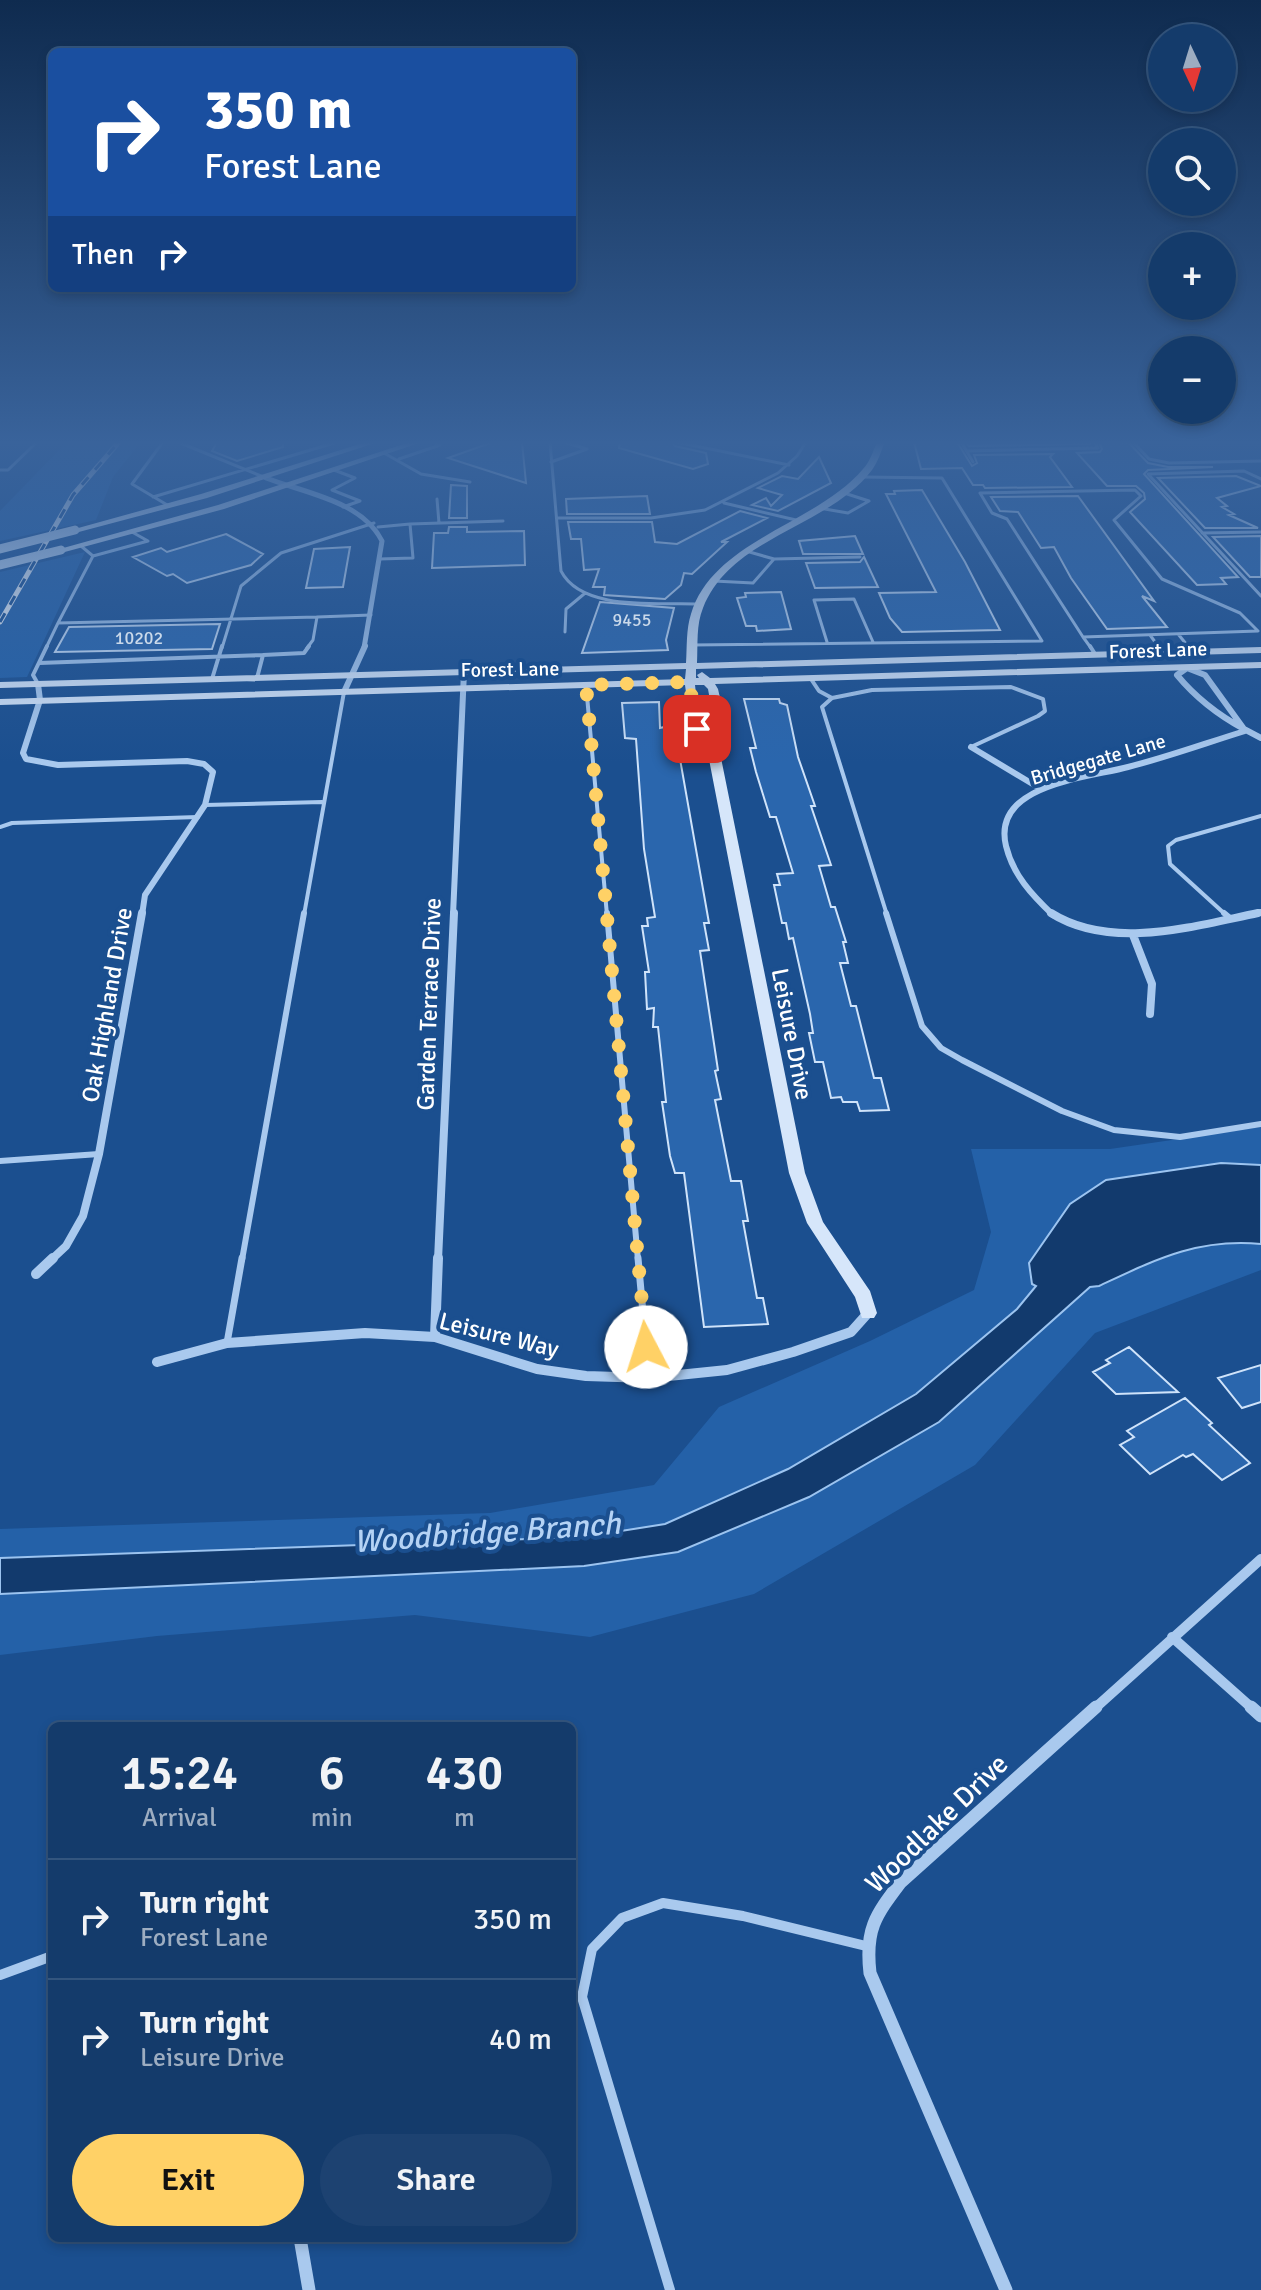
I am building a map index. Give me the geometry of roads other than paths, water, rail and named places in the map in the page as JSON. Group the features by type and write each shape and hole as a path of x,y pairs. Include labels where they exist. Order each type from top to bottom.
{"main road":[{"path":"0,565 67,549"},
{"name":"Leisure Drive","path":"749,549 714,581 699,604 690,645 692,666 689,682 697,729 713,748 797,1173 815,1223 864,1296 868,1313"},
{"name":"Forest Lane","path":"0,685 1261,650"},
{"path":"1178,652 1187,668"},
{"name":"Forest Lane","path":"5,701 1261,665"},
{"path":"692,666 709,682"},
{"name":"Leisure Drive","path":"709,682 721,729 713,748"}],"street":[{"path":"344,692 368,640 381,549"},
{"path":"1245,731 1205,675 1187,668 1177,675 1191,694 1245,731 1261,738"},
{"name":"Garden Terrace Drive","path":"435,1337 464,672"},
{"name":"Oak Highland Drive","path":"36,1274 66,1246 83,1216 99,1154 145,895 205,805 213,772 204,764 187,761 58,765 26,759 23,753 40,700 38,684"},
{"name":"Bridgegate Lane","path":"1245,731 1142,764 1041,789 1011,808 1003,821 1004,839 1010,861 1029,893 1056,916 1093,930 1133,935 1166,932 1261,912"},
{"path":"971,747 1041,789"},
{"path":"1133,935 1152,984 1150,1014"},
{"name":"Leisure Way","path":"157,1362 227,1343 365,1333 435,1337 537,1369 586,1376 649,1378 727,1370 793,1352 851,1332 868,1313"},
{"name":"Woodlake Drive","path":"866,1946 871,1922 900,1883 1261,1559"},
{"path":"1172,1637 1261,1716"},
{"path":"866,1946 870,1973 1006,2290"},
{"path":"301,2242 309,2290"}],"lane":[{"path":"84,549 93,556"},
{"path":"38,684 33,675 93,556 119,549"},
{"path":"212,679 241,586 281,553 291,549"},
{"path":"379,559 413,558 412,549"},
{"path":"559,549 561,571 570,587 584,594 699,604"},
{"path":"690,645 1042,641 985,549"},
{"path":"1026,549 1095,654"},
{"path":"1083,637 1258,631 1240,613 1162,579 1137,549"},
{"path":"1217,549 1261,596"},
{"path":"746,551 774,559 860,557"},
{"path":"714,581 753,583 774,559"},
{"path":"565,632 562,613 566,605 584,594"},
{"path":"827,642 814,600 854,599 873,642"},
{"path":"58,623 371,615"},
{"path":"39,663 304,653 313,640 317,617"},
{"path":"1150,635 1158,646 1178,652 1187,645 1178,634"},
{"path":"257,678 263,655"},
{"path":"811,679 819,691 832,698"},
{"path":"586,685 649,1378"},
{"path":"971,747 1038,716 1045,711 1043,699 1023,689 999,687 872,690 832,698 822,707 922,1026 941,1048 1069,1114 1103,1128 1134,1136 1172,1138 1261,1124"},
{"path":"227,1343 344,692"},
{"path":"205,805 322,802"},
{"path":"1230,918 1170,864 1168,846 1176,840 1261,816"},
{"path":"0,827 12,823 198,817"},
{"path":"0,1161 99,1154"},
{"path":"670,2290 582,1997 592,1949 622,1918 663,1903 743,1916 866,1946"},
{"path":"0,1975 48,1957"}],"railway":[{"path":"0,622 42,549"}],"water label":[{"name":"Woodbridge Branch","path":"487,1532"}]}
